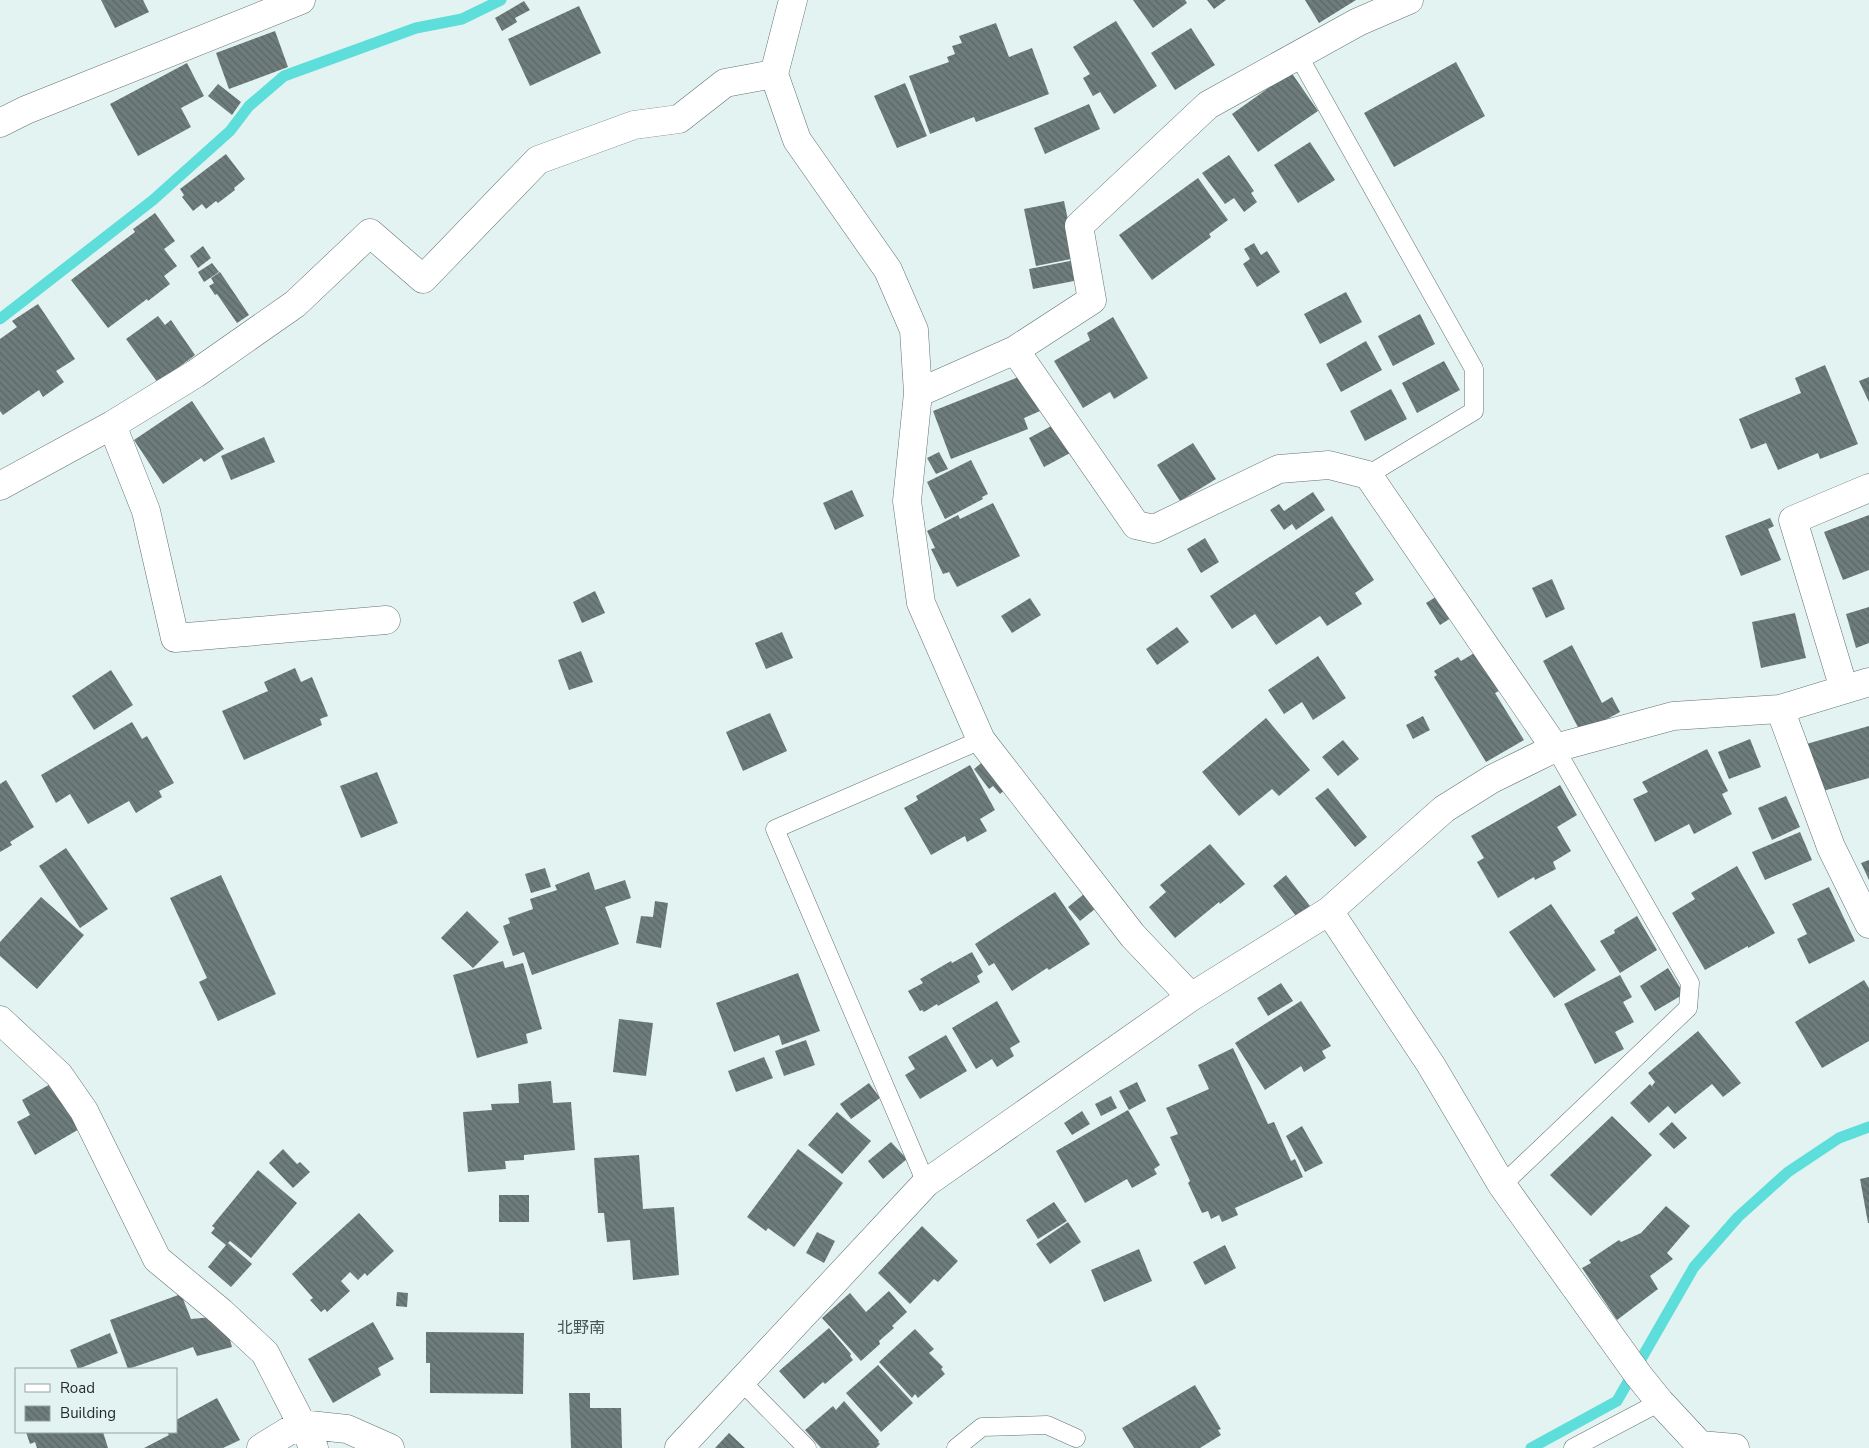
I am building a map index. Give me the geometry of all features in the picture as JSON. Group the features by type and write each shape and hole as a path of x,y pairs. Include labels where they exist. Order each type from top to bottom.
{"street":[{"path":"0,123 26,110 300,0"},
{"path":"793,0 774,74 797,140 888,270 914,330 918,393 907,501 921,603 981,740 1133,936 1191,997"},
{"path":"918,393 1015,350 1092,300 1079,226 1208,105 1358,22 1408,0"},
{"path":"0,486 112,425 195,374 295,304 370,233 423,279 538,160 634,125 679,120 725,83 774,74"},
{"path":"1015,350 1136,525 1154,529 1279,469 1329,465 1368,475 1555,748"},
{"path":"112,425 146,511 175,638 386,620"},
{"path":"679,1448 926,1183 1191,997 1329,911 1444,810 1492,779 1555,748 1674,716 1780,709 1856,686 1793,520 1869,488"},
{"path":"1780,709 1831,847 1869,924"},
{"path":"1329,911 1430,1065 1502,1185 1635,1370 1699,1446 1735,1448"},
{"path":"0,1020 58,1075 84,1112 157,1259 221,1312 265,1353 314,1448"},
{"path":"261,1448 300,1424 347,1429 390,1448"}],"lane":[{"path":"1298,55 1474,369 1474,412 1368,475"},
{"path":"926,1183 775,829 981,740"},
{"path":"1502,1185 1688,1008 1690,983 1555,748"},
{"path":"742,1381 807,1448"},
{"path":"1573,1448 1660,1402"},
{"path":"956,1448 982,1427 1047,1425 1076,1438"}],"building":[{"path":"101,0 143,0 149,12 115,28"},
{"path":"1133,0 1185,0 1187,3 1153,28"},
{"path":"1207,0 1226,0 1214,9"},
{"path":"1305,0 1356,0 1319,23"},
{"path":"524,1 530,10 515,18 517,22 502,31 495,18"},
{"path":"579,6 601,53 530,86 508,39"},
{"path":"1116,21 1157,86 1114,114 1100,92 1093,96 1083,78 1090,74 1073,47"},
{"path":"996,23 1009,57 1032,48 1049,94 976,122 974,117 930,134 909,76 949,62 947,57 955,54 952,46 962,43 959,36"},
{"path":"1191,28 1215,65 1175,90 1151,53"},
{"path":"275,31 288,67 229,89 216,53"},
{"path":"1456,62 1485,116 1394,167 1364,113"},
{"path":"187,63 204,96 181,108 191,127 138,156 110,104"},
{"path":"1291,72 1318,111 1258,152 1232,114"},
{"path":"905,83 927,136 897,148 874,96"},
{"path":"218,84 241,102 232,115 208,96"},
{"path":"1089,104 1100,129 1045,154 1034,128"},
{"path":"1310,142 1335,180 1298,203 1274,165"},
{"path":"226,154 245,179 234,188 235,190 218,203 216,201 206,209 202,204 193,211 182,197 184,195 180,189"},
{"path":"1229,155 1254,191 1251,193 1257,202 1244,212 1234,198 1225,204 1202,173"},
{"path":"1198,178 1228,220 1209,234 1211,237 1152,280 1119,235"},
{"path":"1064,201 1076,258 1036,266 1024,209"},
{"path":"155,213 175,241 164,249 177,266 164,276 170,284 108,328 71,280 135,232 133,229"},
{"path":"1254,243 1261,255 1267,251 1280,272 1257,287 1243,264 1250,259 1244,249"},
{"path":"203,246 211,258 198,268 190,256"},
{"path":"1075,260 1079,280 1033,289 1029,269"},
{"path":"212,263 219,272 204,282 198,272"},
{"path":"220,272 249,315 237,323 217,294 215,295 209,286 214,283 211,278"},
{"path":"1346,292 1362,322 1320,344 1304,314"},
{"path":"38,304 75,359 56,371 64,382 43,397 39,390 3,415 0,411 0,339 17,327 12,321"},
{"path":"1420,314 1435,344 1393,366 1378,336"},
{"path":"158,316 165,325 171,320 195,355 158,383 126,339"},
{"path":"1113,317 1148,378 1114,399 1110,392 1083,408 1054,361 1090,340 1087,333"},
{"path":"1366,341 1382,370 1341,392 1326,364"},
{"path":"1444,361 1460,390 1417,413 1402,383"},
{"path":"1825,365 1858,444 1820,459 1818,453 1778,470 1766,443 1751,449 1739,419 1801,393 1795,378"},
{"path":"1024,375 1047,408 1024,418 1028,429 951,459 933,411"},
{"path":"1869,377 1869,402 1859,381"},
{"path":"1391,389 1407,419 1365,441 1350,411"},
{"path":"192,401 224,449 204,462 201,458 163,484 134,440"},
{"path":"1057,423 1072,452 1044,467 1029,438"},
{"path":"264,437 275,462 231,480 221,456"},
{"path":"1193,443 1216,479 1180,501 1157,465"},
{"path":"939,452 948,469 936,474 927,458"},
{"path":"971,460 988,494 982,497 983,499 945,519 927,482"},
{"path":"852,490 864,516 835,530 823,503"},
{"path":"1313,492 1325,510 1296,530 1292,524 1284,530 1270,510 1279,504 1284,511"},
{"path":"993,503 1020,556 957,587 949,572 943,574 931,549 935,548 927,531 958,515 960,519"},
{"path":"1869,515 1869,570 1843,580 1824,532"},
{"path":"1332,516 1374,580 1355,593 1362,604 1327,626 1320,616 1276,645 1255,614 1232,629 1210,596"},
{"path":"1770,518 1774,526 1768,529 1781,560 1741,576 1725,536"},
{"path":"1205,538 1219,562 1201,573 1187,549"},
{"path":"1552,579 1565,609 1546,618 1532,588"},
{"path":"595,591 605,613 582,623 573,602"},
{"path":"1439,595 1454,616 1440,625 1426,603"},
{"path":"1030,598 1041,615 1012,633 1001,616"},
{"path":"1869,607 1869,643 1856,648 1846,614"},
{"path":"1795,613 1806,658 1761,668 1752,622"},
{"path":"1177,627 1189,642 1157,665 1146,649"},
{"path":"782,632 793,658 766,669 755,643"},
{"path":"1572,645 1602,703 1612,697 1620,712 1581,733 1543,661"},
{"path":"581,651 593,682 569,690 558,660"},
{"path":"1476,652 1499,691 1495,693 1524,740 1486,762 1434,677 1437,675 1434,671 1458,657 1461,661"},
{"path":"1318,656 1346,698 1313,720 1302,702 1284,714 1268,690"},
{"path":"295,668 301,682 312,677 328,716 320,719 322,725 244,760 222,711 268,691 264,682"},
{"path":"111,670 133,705 94,730 72,696"},
{"path":"770,713 787,751 743,771 726,732"},
{"path":"1423,716 1430,730 1413,739 1406,725"},
{"path":"1266,718 1310,770 1279,796 1272,789 1239,816 1202,772"},
{"path":"132,722 142,739 147,736 174,783 159,791 162,797 136,813 129,801 88,824 70,794 56,803 41,775"},
{"path":"1869,726 1869,778 1816,793 1803,745"},
{"path":"1750,739 1761,767 1729,779 1718,752"},
{"path":"1343,740 1359,759 1338,776 1322,757"},
{"path":"1707,749 1728,791 1722,794 1732,814 1694,834 1689,824 1655,842 1633,799 1648,792 1642,782"},
{"path":"991,755 1013,783 1000,794 993,786 989,789 974,769"},
{"path":"970,765 995,810 980,819 987,831 967,842 965,836 931,855 904,808 918,800 916,796"},
{"path":"377,772 398,823 361,838 340,786"},
{"path":"6,780 34,827 10,842 12,845 0,852 0,784"},
{"path":"1560,785 1577,815 1557,827 1571,851 1553,862 1556,869 1535,880 1534,877 1498,898 1477,862 1484,858 1471,836"},
{"path":"1328,788 1367,837 1355,847 1315,798"},
{"path":"1786,796 1800,827 1772,840 1758,808"},
{"path":"1800,832 1812,860 1765,880 1752,852"},
{"path":"1210,844 1245,884 1220,904 1219,902 1175,938 1149,907 1166,892 1160,885"},
{"path":"66,848 108,909 80,928 39,866"},
{"path":"1869,860 1869,880 1861,863"},
{"path":"1737,866 1775,933 1705,970 1672,913 1695,899 1691,893"},
{"path":"545,868 551,887 531,893 525,874"},
{"path":"589,872 595,890 625,880 631,898 605,907 619,944 532,975 524,952 513,956 503,926 510,923 508,918 533,909 530,899 557,890 555,885"},
{"path":"221,875 276,994 218,1021 199,982 207,978 170,898"},
{"path":"1286,875 1313,910 1299,920 1273,886"},
{"path":"1829,887 1855,941 1809,964 1797,939 1807,934 1792,904"},
{"path":"1089,890 1100,905 1080,921 1068,907"},
{"path":"1055,892 1090,944 1049,970 1047,968 1012,991 994,963 989,966 975,944"},
{"path":"41,897 84,935 37,989 0,956 0,942"},
{"path":"655,901 668,903 661,948 636,943 641,916 653,917"},
{"path":"1551,904 1596,970 1554,998 1509,932"},
{"path":"467,911 499,942 473,968 441,938"},
{"path":"1637,916 1657,950 1620,973 1600,941 1615,933 1614,930"},
{"path":"972,952 983,972 977,976 980,982 938,1006 937,1004 924,1012 920,1011 908,991 923,983 920,979 951,961 952,963"},
{"path":"503,961 505,968 523,963 542,1029 526,1034 528,1043 477,1058 453,975"},
{"path":"1668,968 1684,994 1655,1011 1640,986"},
{"path":"798,973 820,1031 782,1045 779,1035 734,1052 716,1003"},
{"path":"1620,975 1632,997 1623,1002 1634,1022 1615,1032 1624,1049 1595,1064 1564,1004"},
{"path":"1864,980 1869,988 1869,1041 1822,1068 1795,1022"},
{"path":"1281,983 1293,1001 1268,1016 1257,998"},
{"path":"997,1001 1020,1042 1010,1048 1014,1056 997,1067 992,1059 976,1069 952,1028"},
{"path":"1301,1001 1331,1046 1322,1051 1326,1058 1304,1072 1301,1066 1265,1090 1235,1043"},
{"path":"619,1019 653,1023 646,1076 613,1072"},
{"path":"1698,1031 1741,1083 1723,1097 1712,1084 1675,1114 1668,1106 1649,1123 1630,1103 1650,1084 1656,1091 1652,1086 1655,1082 1648,1073"},
{"path":"946,1035 967,1071 920,1099 905,1075 915,1069 908,1057"},
{"path":"806,1040 815,1065 784,1076 775,1051"},
{"path":"1233,1048 1268,1124 1274,1122 1291,1161 1295,1159 1303,1177 1235,1208 1238,1215 1222,1222 1219,1215 1211,1219 1208,1211 1202,1213 1170,1137 1178,1134 1166,1108 1209,1089 1198,1065"},
{"path":"764,1057 773,1078 736,1092 728,1071"},
{"path":"551,1081 553,1103 571,1102 575,1150 524,1155 524,1160 505,1161 506,1169 468,1172 463,1112 492,1110 491,1104 519,1103 518,1084"},
{"path":"54,1082 81,1128 35,1155 17,1122 30,1115 22,1100"},
{"path":"1137,1082 1146,1101 1129,1110 1119,1091"},
{"path":"869,1083 880,1098 851,1119 840,1104"},
{"path":"1111,1096 1117,1108 1101,1116 1095,1104"},
{"path":"1128,1110 1160,1165 1154,1169 1157,1174 1132,1188 1127,1179 1085,1203 1056,1151"},
{"path":"1082,1111 1090,1124 1072,1135 1064,1123"},
{"path":"837,1112 871,1141 842,1174 808,1145"},
{"path":"1612,1116 1652,1155 1591,1216 1550,1175"},
{"path":"1672,1122 1687,1138 1674,1149 1659,1134"},
{"path":"1302,1126 1323,1163 1305,1172 1286,1136"},
{"path":"891,1142 907,1159 883,1179 868,1161"},
{"path":"283,1149 297,1164 300,1162 310,1172 293,1188 269,1163"},
{"path":"798,1149 843,1183 794,1247 768,1228 766,1231 747,1217"},
{"path":"639,1155 643,1209 674,1207 679,1275 633,1280 630,1240 607,1242 604,1213 598,1213 594,1158"},
{"path":"258,1170 297,1203 251,1258 230,1241 228,1243 252,1264 231,1287 208,1267 226,1245 211,1233 215,1228 212,1226"},
{"path":"1869,1177 1869,1223 1868,1223 1860,1179"},
{"path":"499,1195 529,1195 529,1222 499,1222"},
{"path":"1054,1202 1067,1221 1038,1239 1026,1220"},
{"path":"1666,1206 1690,1226 1667,1253 1673,1259 1650,1276 1658,1289 1617,1320 1582,1268 1591,1263 1589,1260 1619,1240 1621,1242 1641,1233"},
{"path":"359,1213 394,1251 367,1276 365,1273 358,1280 350,1272 341,1281 350,1291 327,1312 325,1309 321,1312 310,1300 313,1298 292,1274"},
{"path":"1068,1222 1081,1242 1050,1264 1036,1244"},
{"path":"922,1226 958,1261 938,1282 934,1279 910,1304 878,1273"},
{"path":"817,1232 835,1241 824,1263 806,1253"},
{"path":"1225,1245 1236,1268 1205,1285 1193,1262"},
{"path":"1139,1249 1152,1281 1104,1302 1091,1270"},
{"path":"889,1291 907,1312 892,1326 894,1328 879,1341 880,1344 861,1361 822,1318 850,1293 866,1312"},
{"path":"397,1292 408,1293 407,1307 396,1306"},
{"path":"181,1294 191,1319 213,1317 226,1326 232,1347 197,1356 193,1347 128,1368 110,1320"},
{"path":"373,1322 394,1359 378,1368 381,1375 333,1403 308,1359"},
{"path":"829,1328 851,1354 850,1356 853,1360 804,1399 779,1371"},
{"path":"915,1329 934,1349 929,1353 943,1367 941,1369 945,1374 918,1398 915,1394 912,1398 879,1362"},
{"path":"426,1332 524,1333 523,1394 430,1393 430,1363 426,1363"},
{"path":"110,1333 118,1353 78,1368 70,1350"},
{"path":"878,1365 913,1403 881,1432 846,1393"},
{"path":"1195,1385 1221,1429 1218,1430 1221,1435 1200,1448 1134,1448 1122,1428"},
{"path":"569,1393 590,1393 590,1408 621,1408 622,1448 571,1448"},
{"path":"217,1398 240,1440 223,1448 144,1448 169,1435 168,1433 178,1433 178,1419"},
{"path":"844,1401 879,1441 880,1444 876,1448 821,1448 805,1430 833,1406 836,1410"},
{"path":"26,1433 103,1433 108,1448 37,1448 35,1442 30,1444"},
{"path":"729,1433 745,1448 715,1448"}],"waterway":[{"path":"0,319 153,200 230,131 249,106 284,76 416,28 462,19 501,0"},
{"path":"1531,1448 1617,1401 1694,1267 1738,1217 1788,1172 1839,1138 1869,1127"}],"district":[{"name":"北野南","path":"581,1328"}]}
